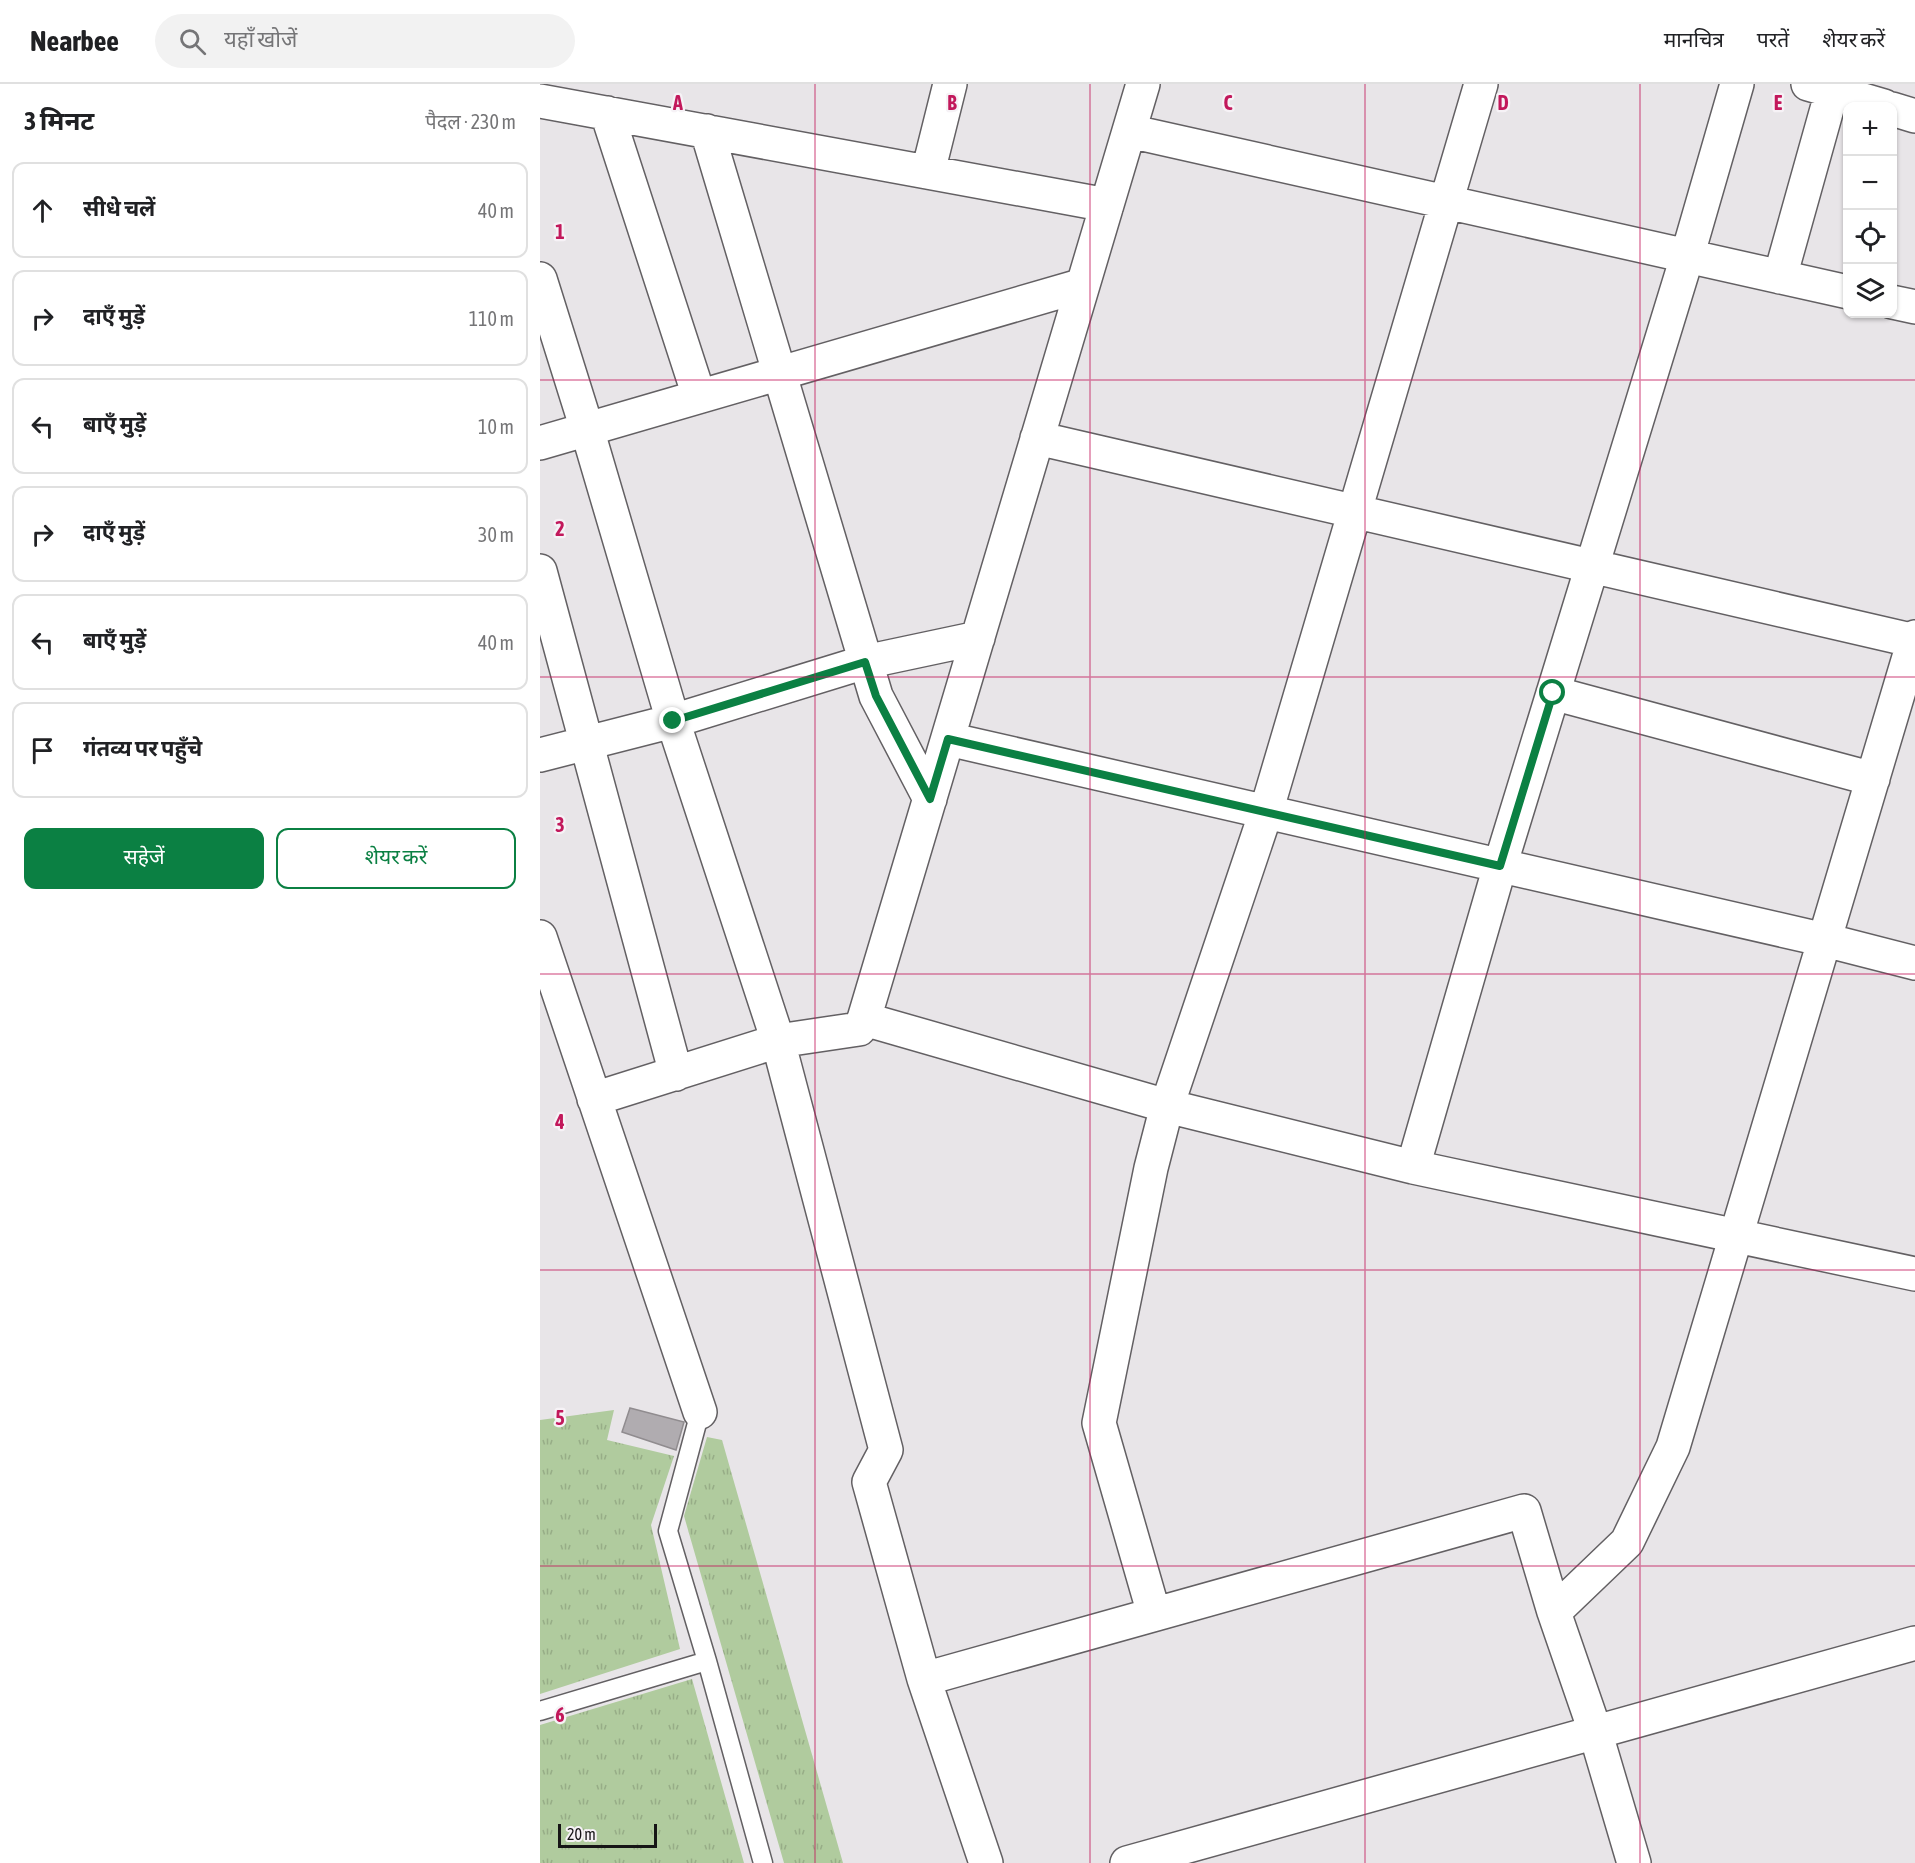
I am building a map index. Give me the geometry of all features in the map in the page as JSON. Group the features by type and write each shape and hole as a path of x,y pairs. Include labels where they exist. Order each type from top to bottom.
{"street":[{"path":"928,172 950,84"},
{"path":"594,1100 778,1041 859,1029 864,1019 1143,84"},
{"path":"1154,1614 1099,1424 1151,1168 1167,1106 1266,812 1481,84"},
{"path":"1413,1167 1500,866 1687,257 1737,84"},
{"path":"1780,277 1820,87 1871,102"},
{"path":"540,101 1107,205"},
{"path":"1897,110 1915,116"},
{"path":"608,113 699,396"},
{"path":"707,131 876,696 930,799"},
{"path":"1129,131 1843,291"},
{"path":"540,279 673,721 778,1041 886,1450 869,1482 924,1678 986,1863"},
{"path":"540,442 1083,285"},
{"path":"1897,303 1915,307"},
{"path":"1037,438 1915,640 1673,1447 1627,1542 1554,1612"},
{"path":"540,571 676,1074"},
{"path":"540,755 673,721 865,662 978,638"},
{"path":"1553,693 1873,779"},
{"path":"948,739 1825,940 1915,963"},
{"path":"540,937 700,1412"},
{"path":"864,1019 1167,1106 1413,1167 1915,1275"},
{"path":"924,1678 1524,1511 1554,1612 1595,1731 1634,1863"},
{"path":"1127,1863 1915,1643"}],"lane":[{"path":"700,1412 668,1531 763,1863"},
{"path":"540,1711 707,1661"}],"green space":[{"path":"614,1410 607,1440 674,1456 651,1525 680,1649 540,1694 540,1420"},
{"path":"707,1437 722,1440 843,1863 784,1863 684,1516"},
{"path":"692,1679 744,1863 540,1863 540,1725"}],"building":[{"path":"630,1408 684,1422 676,1450 622,1432"}],"route":[{"path":"673,721 865,662 876,696 930,799 948,739 1500,866 1553,693"}]}
